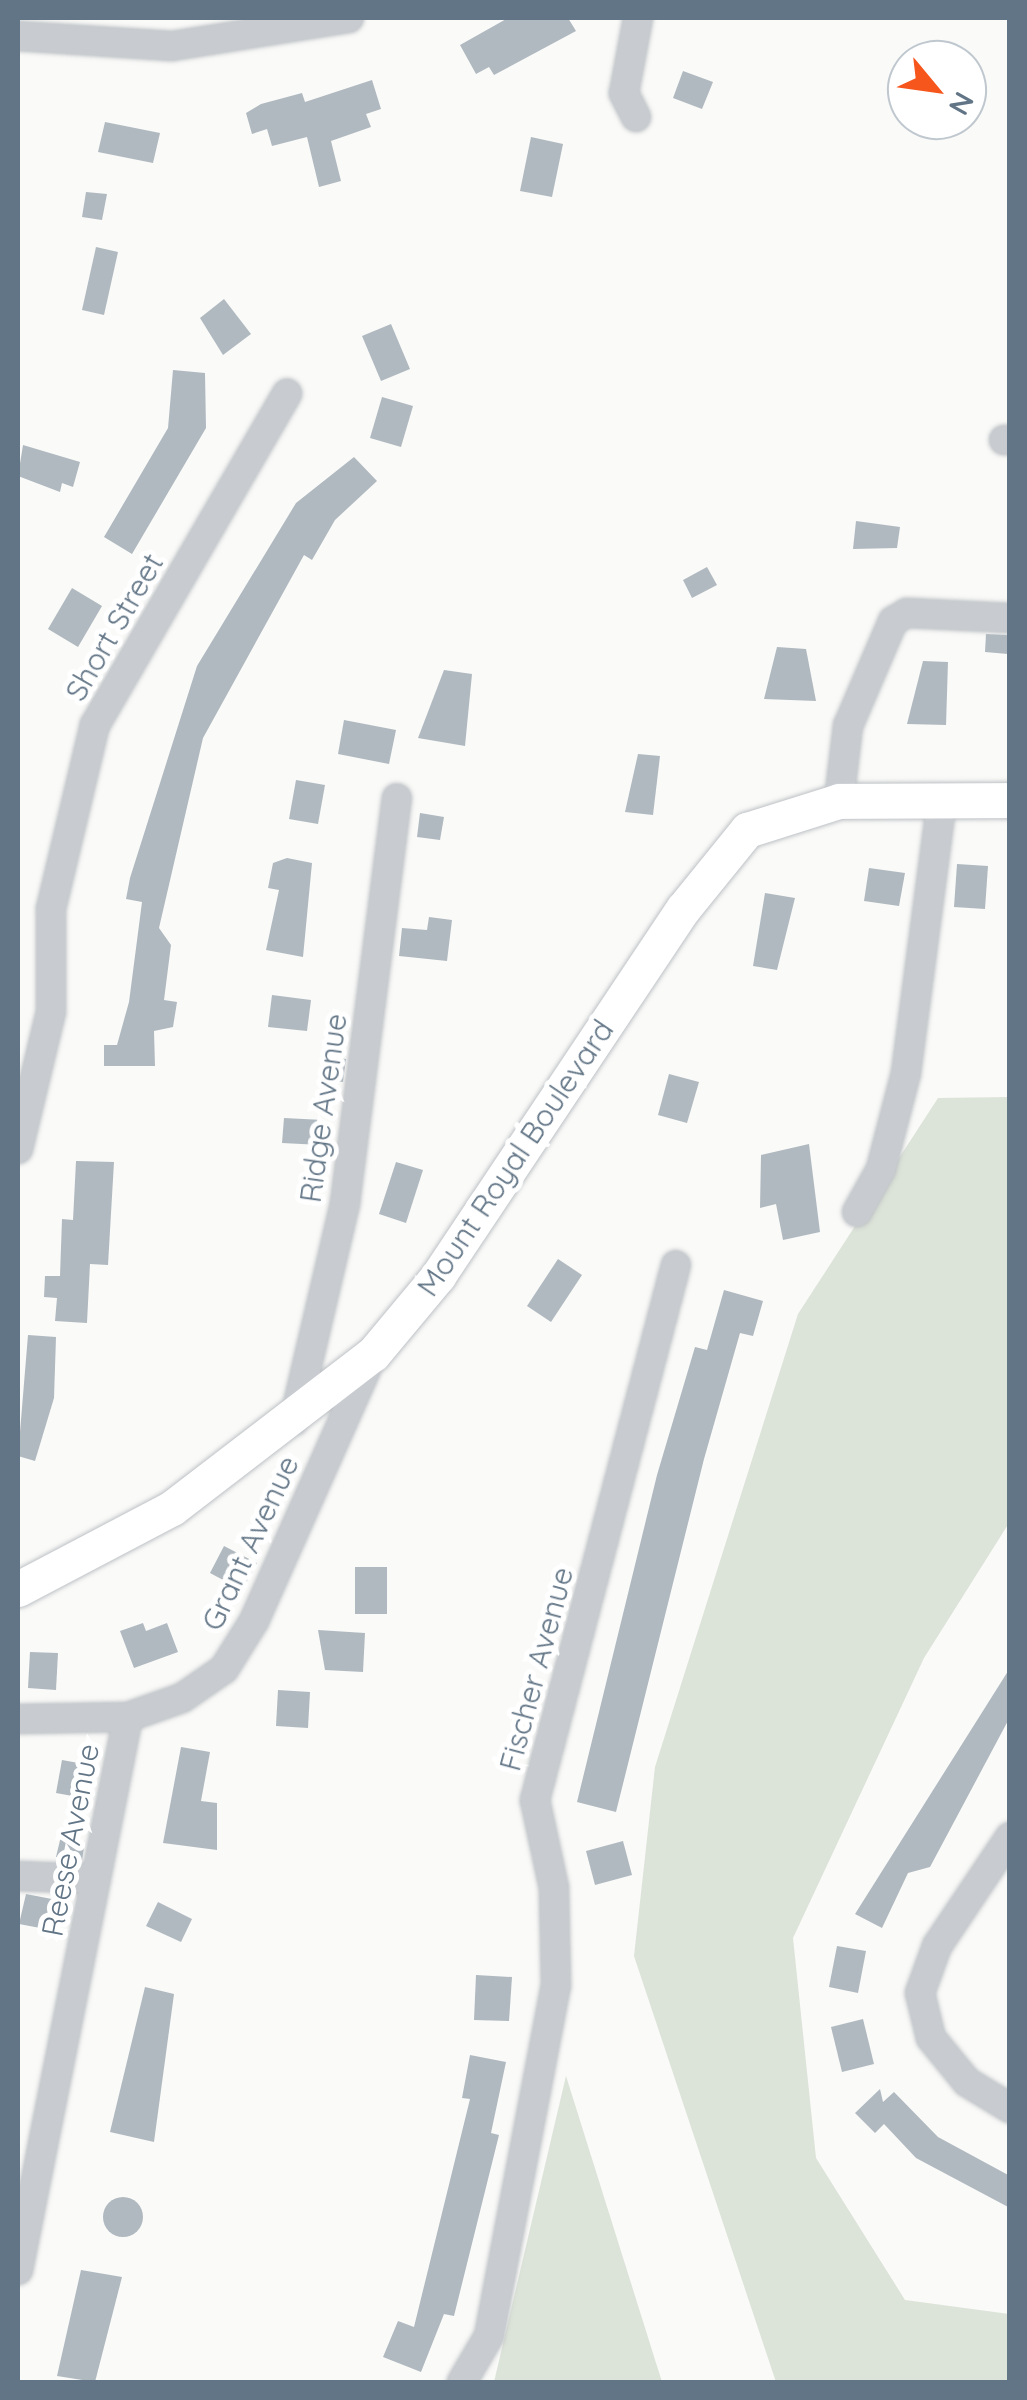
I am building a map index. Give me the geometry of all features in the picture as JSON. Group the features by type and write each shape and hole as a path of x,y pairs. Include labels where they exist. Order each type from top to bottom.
{"main road":[{"name":"Mount Royal Boulevard","path":"18,1589 141,1527 293,1422 373,1354 459,1246 719,858 772,816 839,801 1010,800"}],"street":[{"path":"18,36 172,46 349,18"},
{"path":"636,117 624,93 638,18"},
{"name":"Short Street","path":"18,1149 51,1012 51,909 94,725 287,394"},
{"path":"839,801 848,726 893,621 907,613 1010,618"},
{"name":"Ridge Avenue","path":"293,1422 345,1204 397,798"},
{"path":"856,1212 881,1169 906,1072 942,799"},
{"name":"Fischer Avenue","path":"462,2382 489,2336 556,1986 554,1888 536,1800 676,1265"},
{"name":"Grant Avenue","path":"18,1719 128,1716 182,1698 224,1669 254,1621 373,1354"},
{"name":"Reese Avenue","path":"18,2270 128,1716"},
{"path":"1010,1837 937,1946 920,1993 931,2038 966,2082 1010,2108"},
{"path":"18,1876 96,1879"}],"shaded area":[{"path":"1009,1097 1009,1523 924,1658 793,1938 816,2158 905,2300 1009,2314 1009,2382 776,2382 634,1956 655,1767 798,1314 938,1098"},
{"path":"566,2076 662,2382 494,2382"}],"building":[{"path":"508,18 568,18 576,31 494,75 489,67 476,74 460,45"},
{"path":"683,71 713,82 702,109 673,98"},
{"path":"372,80 381,109 366,114 371,127 331,141 341,181 319,187 307,137 272,146 267,129 252,134 246,113 261,104 302,93 305,102"},
{"path":"105,122 160,133 153,163 98,152"},
{"path":"531,137 563,144 552,197 520,191"},
{"path":"86,192 107,194 102,220 82,217"},
{"path":"96,247 118,252 104,315 82,310"},
{"path":"224,299 251,334 223,355 200,318"},
{"path":"391,324 410,369 381,381 362,336"},
{"path":"173,370 205,373 206,428 132,554 104,537 168,428"},
{"path":"382,397 413,406 401,447 370,438"},
{"path":"23,445 80,462 73,487 62,483 60,492 18,476"},
{"path":"354,457 377,481 335,520 312,560 304,555 203,738 159,928 171,945 164,1000 177,1002 173,1027 154,1031 155,1066 104,1066 104,1045 117,1045 129,1002 142,902 126,899 130,878 197,666 296,503"},
{"path":"856,521 900,527 897,548 853,549"},
{"path":"707,567 717,585 692,598 683,580"},
{"path":"72,588 102,606 78,647 48,629"},
{"path":"986,634 1009,635 1008,654 985,652"},
{"path":"777,647 806,649 816,701 764,699"},
{"path":"923,661 948,662 946,725 907,724"},
{"path":"444,670 472,674 465,746 418,738"},
{"path":"344,720 396,730 389,764 338,754"},
{"path":"638,754 660,756 653,815 625,812"},
{"path":"296,780 325,785 318,824 289,819"},
{"path":"420,813 444,817 440,840 417,837"},
{"path":"287,858 312,863 303,957 266,950 279,890 268,888 273,863"},
{"path":"957,864 988,866 985,909 954,907"},
{"path":"869,868 905,873 899,906 864,901"},
{"path":"765,893 795,898 777,970 753,966"},
{"path":"429,917 452,920 447,961 399,956 402,928 427,930"},
{"path":"272,995 311,1000 307,1031 268,1027"},
{"path":"324,1056 346,1059 343,1082 321,1080"},
{"path":"669,1074 699,1082 687,1123 658,1115"},
{"path":"284,1118 323,1120 321,1145 282,1143"},
{"path":"809,1144 820,1232 783,1240 776,1204 760,1208 761,1155"},
{"path":"76,1161 114,1162 108,1265 90,1264 87,1323 55,1321 57,1298 44,1297 45,1276 60,1276 62,1219 73,1220"},
{"path":"396,1162 423,1170 406,1223 379,1214"},
{"path":"558,1259 582,1275 551,1322 527,1306"},
{"path":"724,1290 763,1301 753,1336 740,1333 704,1459 616,1812 577,1802 657,1475 695,1347 707,1350"},
{"path":"28,1335 56,1337 54,1398 35,1461 18,1456"},
{"path":"224,1546 257,1563 242,1590 210,1573"},
{"path":"355,1567 387,1567 387,1614 355,1614"},
{"path":"143,1623 146,1631 167,1623 178,1652 134,1668 120,1631"},
{"path":"318,1630 365,1633 363,1672 325,1670"},
{"path":"30,1652 58,1653 56,1690 28,1688"},
{"path":"1010,1668 1010,1717 930,1867 908,1873 882,1928 855,1914"},
{"path":"278,1690 310,1692 308,1728 276,1726"},
{"path":"181,1747 210,1752 201,1801 217,1803 217,1850 163,1843"},
{"path":"62,1760 95,1766 89,1799 56,1793"},
{"path":"61,1836 84,1847 82,1861 56,1857"},
{"path":"623,1841 632,1875 595,1885 586,1851"},
{"path":"26,1894 62,1901 56,1931 19,1924"},
{"path":"158,1902 192,1919 181,1942 146,1926"},
{"path":"837,1946 866,1951 858,1993 829,1987"},
{"path":"476,1975 512,1977 509,2021 474,2020"},
{"path":"145,1987 174,1994 154,2142 110,2132"},
{"path":"863,2019 874,2064 842,2072 831,2027"},
{"path":"470,2055 506,2062 491,2133 499,2135 454,2316 444,2314 421,2372 383,2357 398,2321 414,2327 470,2099 462,2098"},
{"path":"880,2089 883,2102 894,2092 938,2137 1010,2176 1010,2208 916,2158 884,2124 875,2133 855,2113"},
{"path":"123,2197 137,2203 143,2217 137,2231 123,2237 109,2231 103,2217 109,2203"},
{"path":"81,2270 122,2277 95,2382 57,2376"}]}
